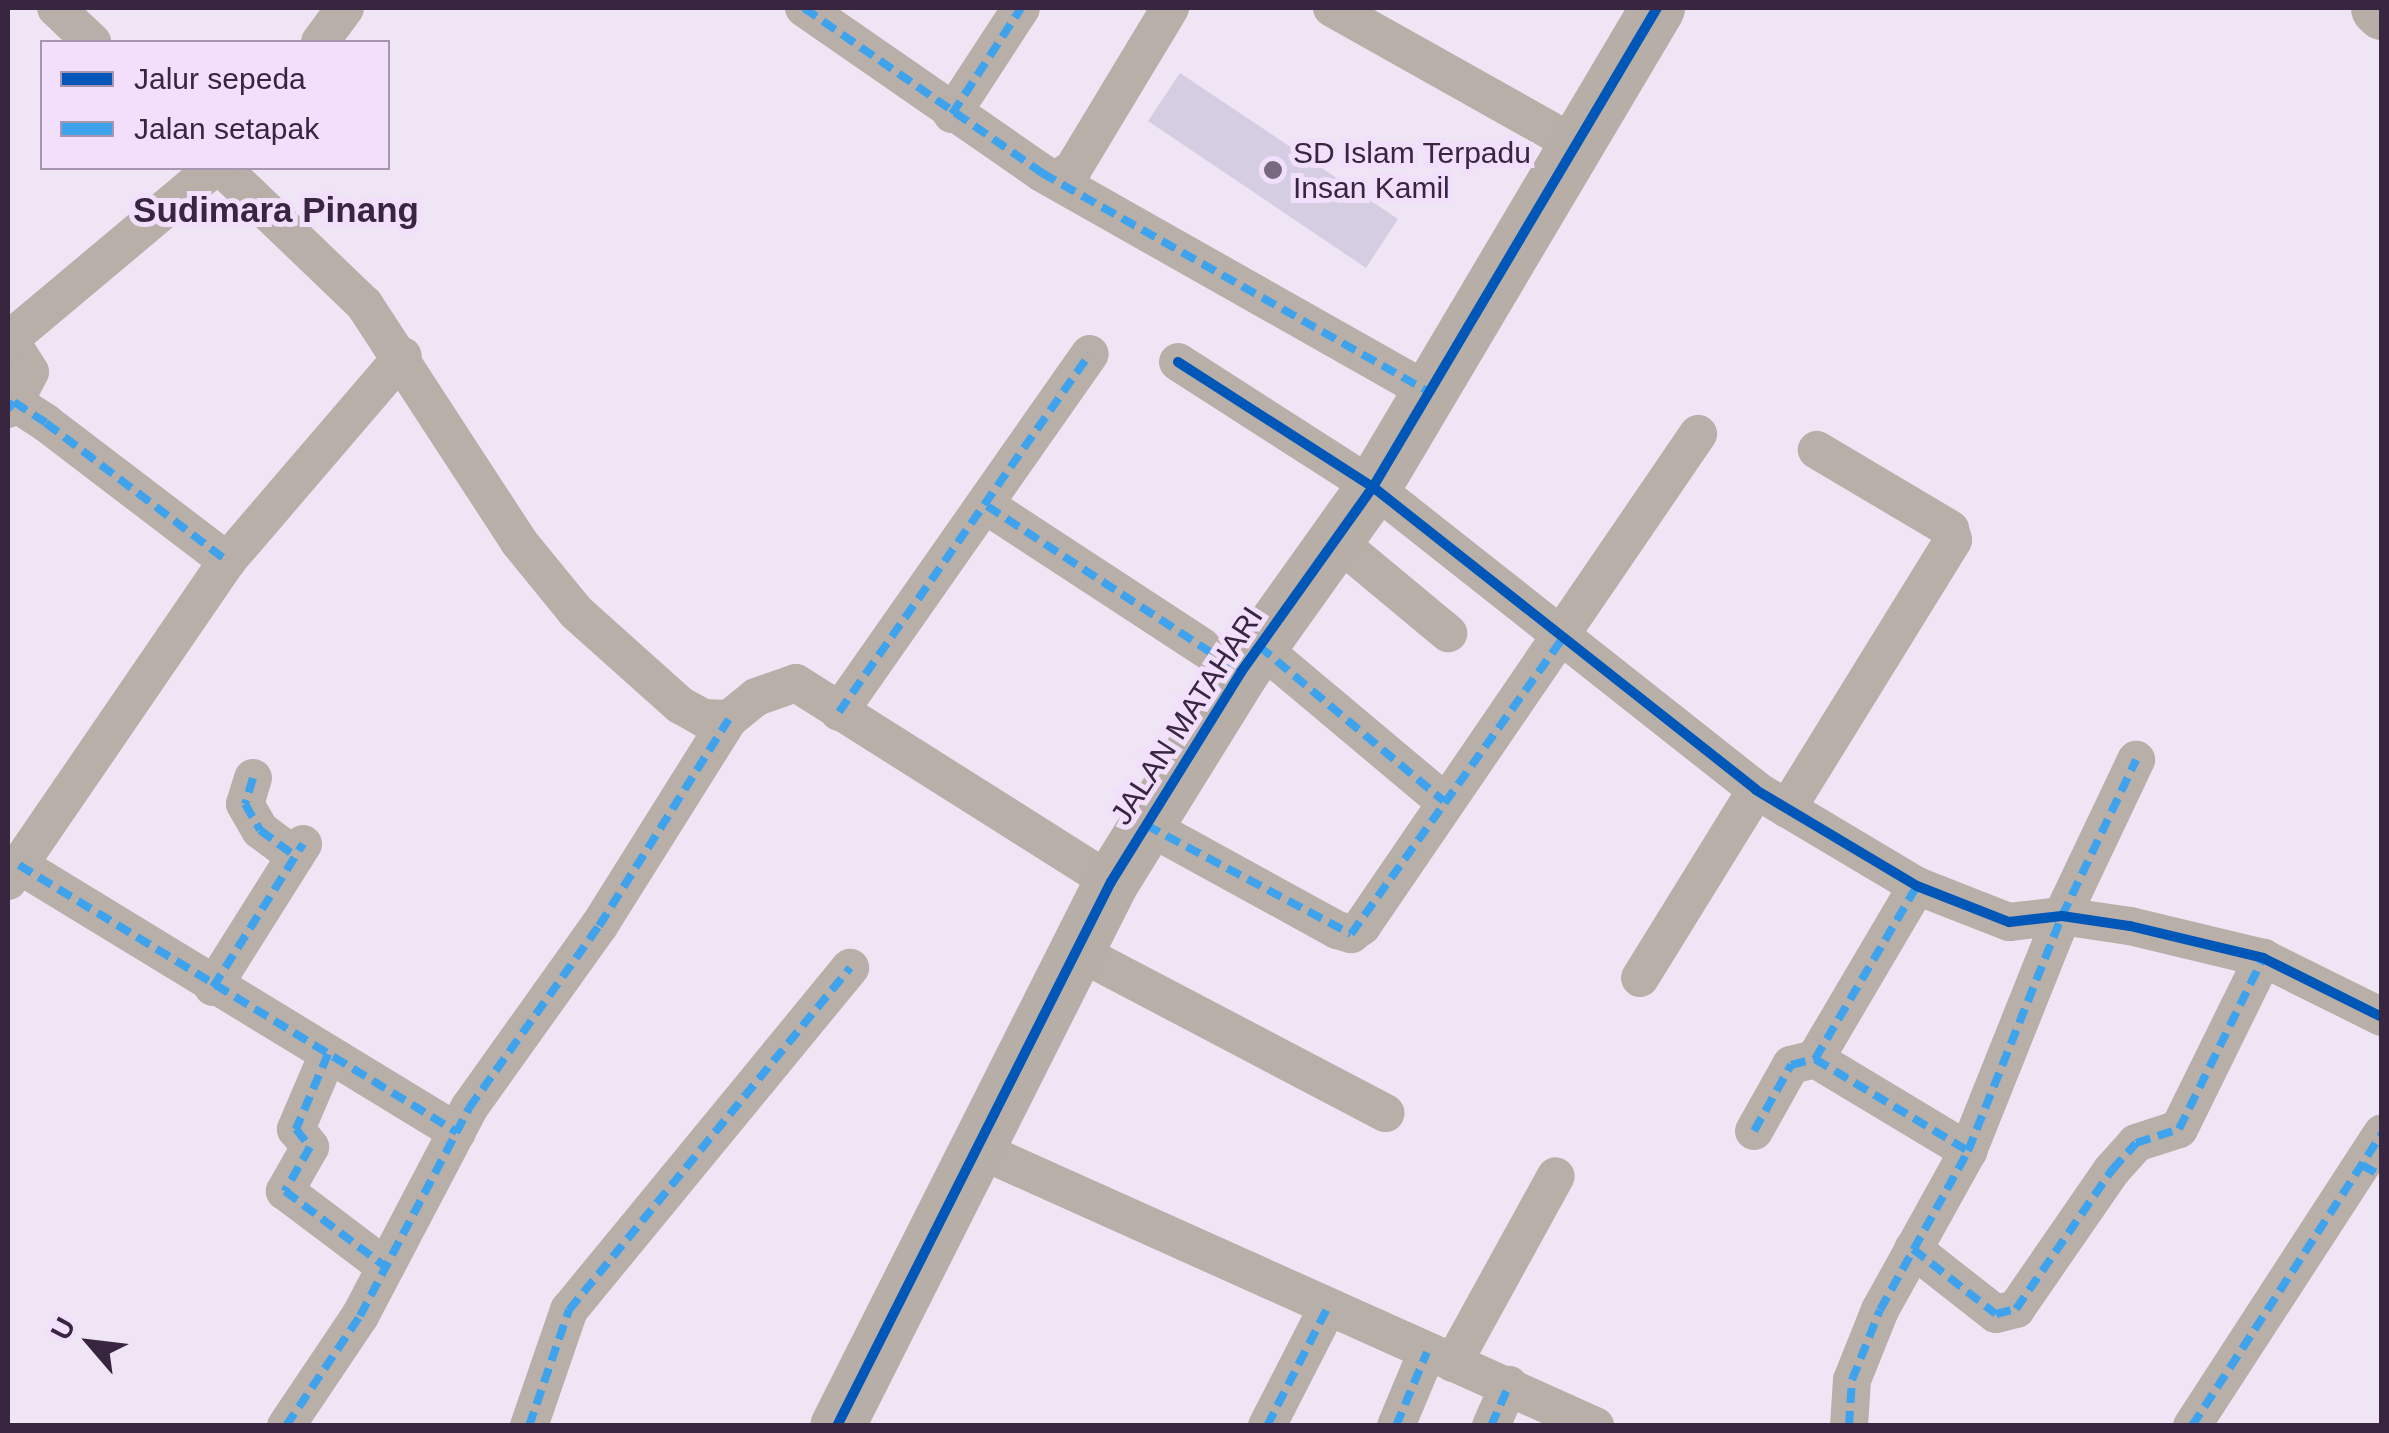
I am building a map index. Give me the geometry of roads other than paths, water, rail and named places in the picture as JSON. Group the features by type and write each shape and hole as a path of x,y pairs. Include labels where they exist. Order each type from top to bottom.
{"street":[{"path":"56,8 90,40"},
{"path":"321,40 345,8"},
{"path":"804,8 952,114 1057,179 1431,393"},
{"path":"952,114 1021,8"},
{"path":"1057,179 1073,169 1170,8"},
{"path":"1332,8 1574,143"},
{"name":"JALAN MATAHARI","path":"836,1426 1073,949 1111,882 1250,659 1373,487 1657,8"},
{"path":"222,170 9,338 30,372 11,406 227,561"},
{"path":"224,170 364,304 404,356 519,542 576,612 680,705 703,718 729,719"},
{"path":"839,712 988,506 1090,354"},
{"path":"404,356 227,561 13,873 457,1132"},
{"path":"1178,362 1373,487 1772,800 1917,886 2009,922 2062,916 2263,958 2382,1017"},
{"path":"1146,826 1351,934 1562,638 1698,434"},
{"path":"1640,978 1772,800 1953,540 1950,529 1817,450"},
{"path":"988,506 1250,659 1444,801"},
{"path":"1336,540 1448,633"},
{"path":"286,1426 386,1266 457,1132 599,926 729,719 779,685 796,683 1111,882"},
{"path":"1850,1426 1852,1380 1914,1249 1968,1152 2062,916 2136,760"},
{"path":"213,987 299,850 260,830 245,804 253,778"},
{"path":"1814,1059 1917,886"},
{"path":"1073,949 1386,1113"},
{"path":"1914,1249 1996,1314 2016,1310 2124,1156 2136,1143 2180,1129 2263,958"},
{"path":"529,1426 569,1310 850,968"},
{"path":"328,1054 296,1128 310,1147 285,1191 386,1266"},
{"path":"1754,1131 1790,1065 1814,1059 1968,1152"},
{"path":"973,1147 1596,1426"},
{"path":"2192,1426 2375,1158"},
{"path":"1396,1426 1556,1176"},
{"path":"1267,1426 1328,1307"},
{"path":"1491,1426 1509,1385"}],"place":[{"name":"SD Islam Terpadu Insan Kamil","path":"1273,170"}],"district":[{"name":"Sudimara Pinang","path":"276,210"}]}
